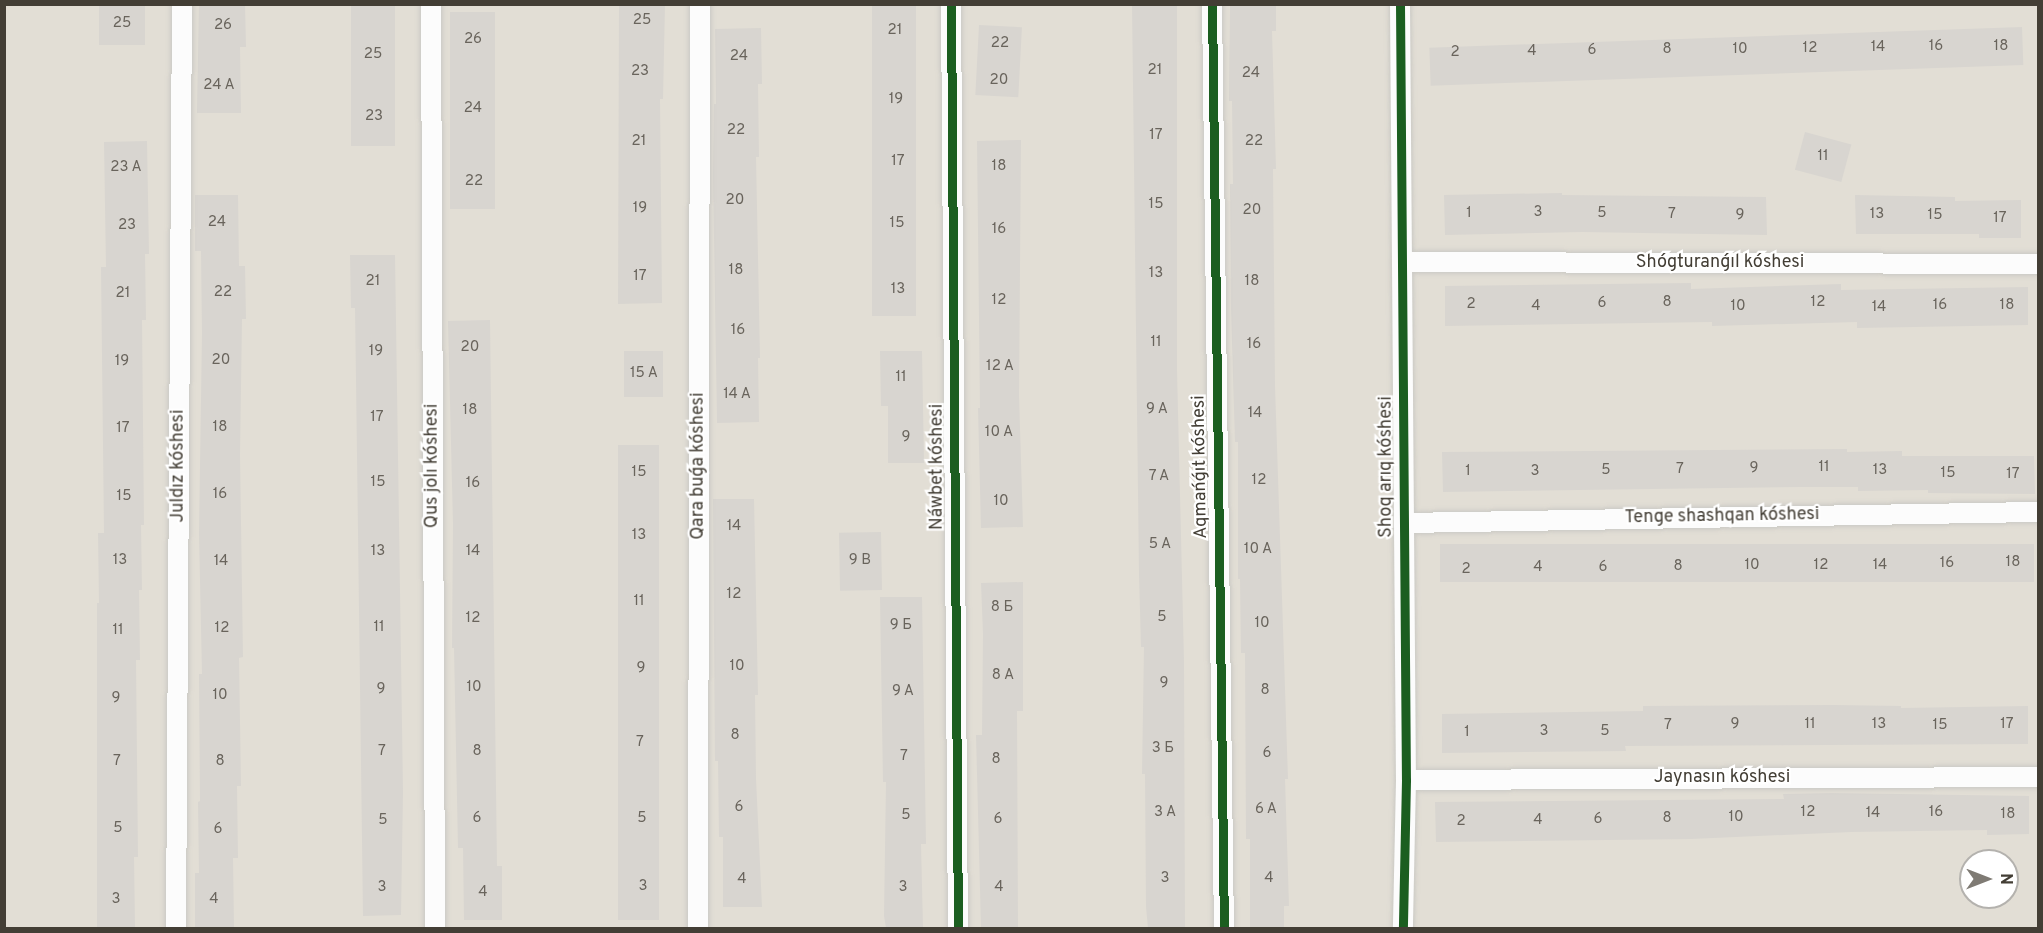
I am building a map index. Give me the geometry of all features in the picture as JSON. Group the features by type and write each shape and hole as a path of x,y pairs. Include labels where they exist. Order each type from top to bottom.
{"street":[{"name":"Juldız kóshesi","path":"176,928 182,4"},
{"name":"Qus jolı kóshesi","path":"431,4 435,928"},
{"name":"Qara buǵa kóshesi","path":"698,928 700,4"},
{"name":"Náwbet kóshesi","path":"951,4 958,928"},
{"name":"Aqmańǵıt kóshesi","path":"1212,4 1224,928"},
{"name":"Shoq arıq kóshesi","path":"1400,4 1406,780 1403,928"},
{"name":"Shógturanǵıl kóshesi","path":"1402,262 2038,264"},
{"name":"Tenge shashqan kóshesi","path":"1404,523 2038,512"},
{"name":"Jaynasın kóshesi","path":"1406,780 2038,777"}],"shaded area":[{"path":"5,5 2038,5 2038,928 5,928"}],"building":[{"path":"99,4 145,4 145,45 99,45"},
{"path":"199,4 245,4 246,47 240,47 241,113 197,113"},
{"path":"351,4 395,4 395,146 351,146"},
{"path":"619,4 665,4 663,99 660,99 662,303 618,304"},
{"path":"872,4 916,4 916,316 872,316"},
{"path":"1132,4 1177,4 1177,370 1184,661 1185,928 1148,928 1146,907 1145,774 1142,774 1144,647 1141,647 1139,574"},
{"path":"1230,4 1276,4 1276,31 1272,31 1276,169 1273,169 1275,386 1288,779 1285,779 1289,906 1284,906 1284,928 1250,928 1250,839 1246,839 1245,653 1241,653 1240,579 1238,579 1238,442 1235,442 1231,309 1230,184 1233,184 1232,101 1229,101"},
{"path":"450,12 495,12 495,209 450,209"},
{"path":"979,25 1022,27 1018,97 975,95"},
{"path":"2022,27 2023,65 1431,86 1429,48"},
{"path":"761,28 762,84 758,84 759,157 756,157 759,422 717,423 713,174 714,104 716,104 715,29"},
{"path":"1805,132 1851,144 1841,182 1795,170"},
{"path":"1021,140 1019,395 1023,527 981,528 977,141"},
{"path":"147,141 149,254 145,254 146,320 142,320 144,525 141,525 142,590 139,590 140,660 136,660 138,857 134,857 135,927 97,928 98,533 104,533 101,267 106,267 104,142"},
{"path":"1562,193 1562,195 1766,197 1767,235 1582,232 1445,235 1444,195"},
{"path":"195,195 238,195 239,266 245,266 246,319 242,319 240,455 243,657 239,658 241,786 237,786 238,858 233,858 234,927 195,928 195,873 199,873 199,674 202,674 199,534 202,333 201,251 195,251"},
{"path":"1855,195 1955,197 1955,201 2021,200 2021,238 1979,238 1979,234 1856,234"},
{"path":"350,255 395,255 403,792 401,915 363,916 355,308 351,308"},
{"path":"1691,283 1691,289 1841,284 1841,290 2028,287 2028,325 1857,328 1857,322 1712,326 1712,322 1445,326 1445,286"},
{"path":"490,320 497,866 502,866 502,920 464,920 463,848 458,848 454,648 452,648 453,524 448,321"},
{"path":"624,351 663,351 663,397 624,397"},
{"path":"880,351 922,351 924,463 888,463 888,406 881,406"},
{"path":"618,445 659,445 659,920 618,920"},
{"path":"1847,449 1847,452 1902,451 1902,456 2034,456 2035,494 1928,493 1928,490 1858,491 1858,487 1443,492 1442,452"},
{"path":"713,499 754,499 758,695 755,695 756,779 762,907 723,907 723,837 719,837 718,761 715,761"},
{"path":"881,532 882,590 840,591 839,533"},
{"path":"1440,544 2034,544 2034,582 1440,582"},
{"path":"1023,582 1023,711 1017,711 1018,928 981,928 976,735 982,735 981,583"},
{"path":"880,597 922,597 926,844 921,844 923,928 886,928 884,916 886,782 883,782"},
{"path":"1643,706 1901,706 1901,708 2028,706 2028,744 1625,746 1626,751 1442,753 1442,714 1643,711"},
{"path":"1783,794 2029,796 2029,834 1987,835 1987,830 1851,832 1691,839 1436,842 1435,802 1784,799"}],"cycle path":[{"path":"951,4 958,928"},
{"path":"1212,4 1224,928"},
{"path":"1400,4 1406,780 1403,928"}]}
